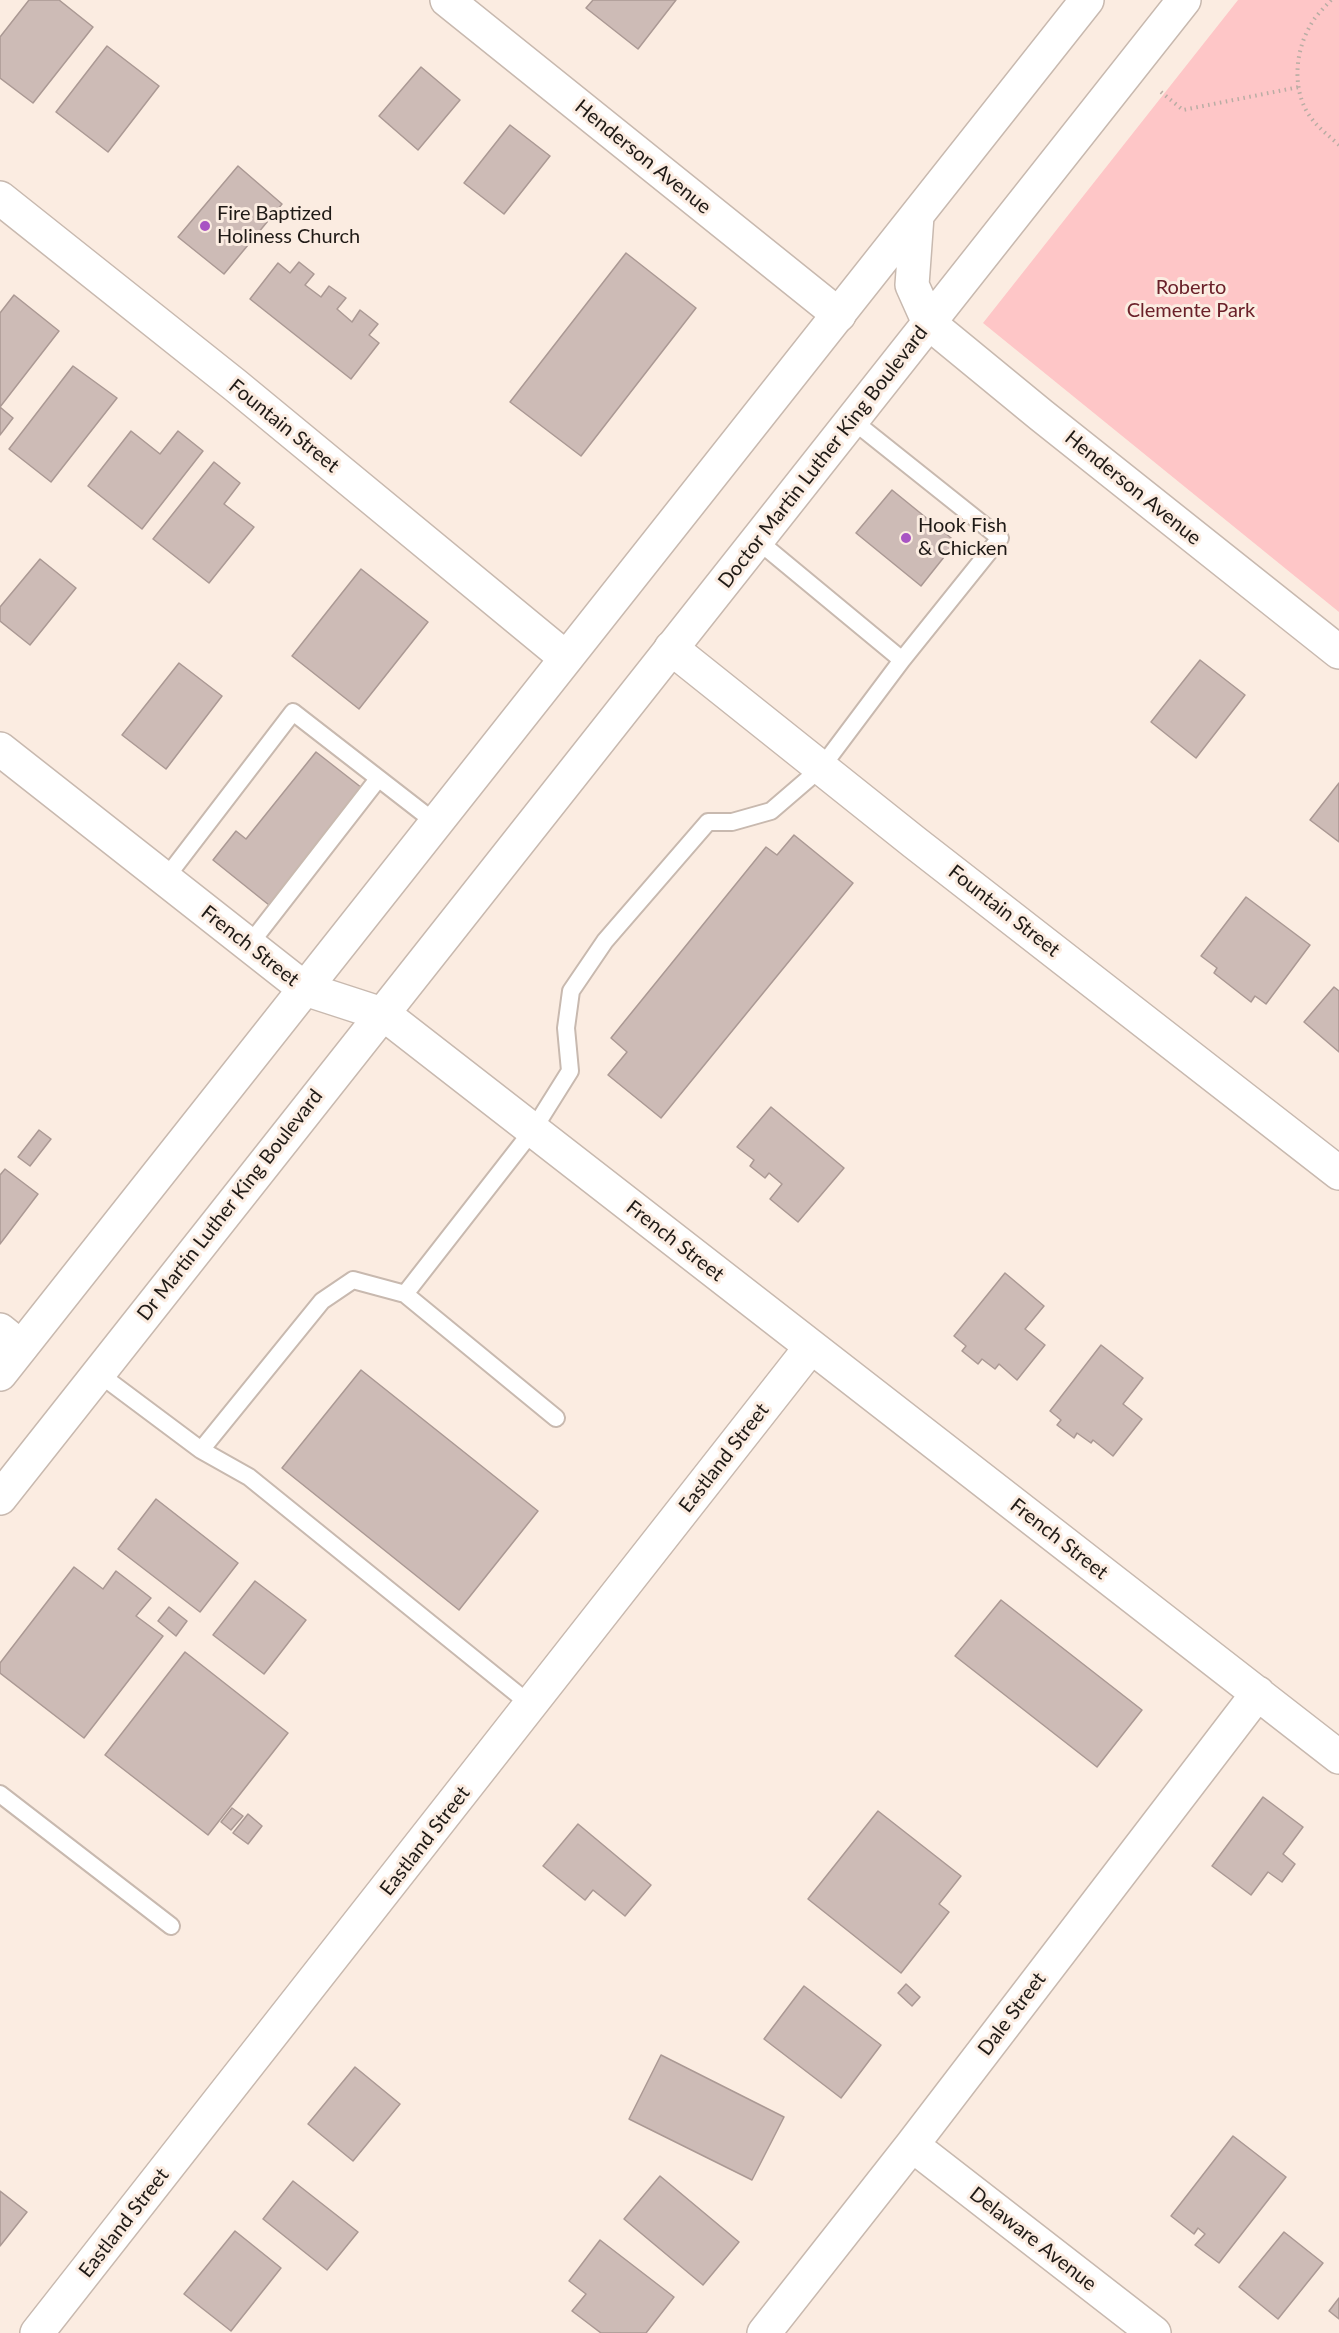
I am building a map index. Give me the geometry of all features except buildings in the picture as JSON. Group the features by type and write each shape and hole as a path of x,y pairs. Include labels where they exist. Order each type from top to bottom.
{"street":[{"name":"Henderson Avenue","path":"447,0 838,315"},
{"path":"0,1374 10,1339 304,989 1088,0"},
{"name":"Doctor Martin Luther King Boulevard","path":"461,913 1184,0"},
{"name":"Fountain Street","path":"0,198 235,385 566,658"},
{"path":"917,216 912,285 929,323"},
{"name":"Henderson Avenue","path":"929,323 1339,652"},
{"name":"Fountain Street","path":"671,648 1339,1173"},
{"name":"French Street","path":"0,749 304,989 382,1014 1339,1756"},
{"name":"Dr Martin Luther King Boulevard","path":"0,1498 461,913"},
{"name":"Eastland Street","path":"37,2333 811,1347"},
{"name":"Dale Street","path":"764,2333 912,2145 1258,1693"},
{"name":"Delaware Avenue","path":"912,2145 1154,2333"}],"lane":[{"path":"405,1294 533,1130 570,1071 566,1028 572,991 605,941 708,822 732,822 771,811 821,768 902,660 1000,538 852,420"},
{"path":"757,540 902,660"},
{"path":"165,879 293,712 436,823"},
{"path":"249,945 378,779"},
{"path":"201,1450 322,1301 353,1280 405,1294 556,1418"},
{"path":"98,1372 201,1450 249,1477 531,1705"},
{"path":"0,1794 171,1926"}],"path":[{"path":"1331,0 1311,25 1299,51 1299,87 1308,113 1319,128 1339,145"},
{"path":"1161,92 1183,110 1299,87"}],"green space":[{"name":"Roberto Clemente Park","path":"1238,0 1339,0 1339,612 983,323"}],"place":[{"name":"Fire Baptized Holiness Church","path":"205,226"},
{"name":"Hook Fish & Chicken","path":"906,538"}]}
